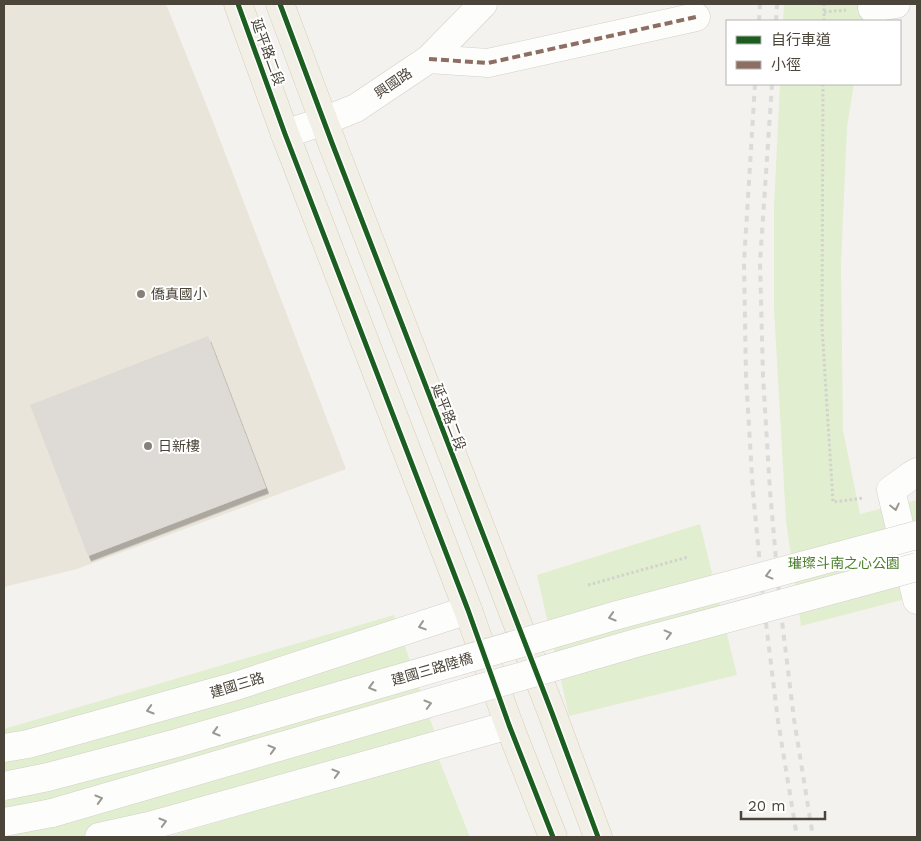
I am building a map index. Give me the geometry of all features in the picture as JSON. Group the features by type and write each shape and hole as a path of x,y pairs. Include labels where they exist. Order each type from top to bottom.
{"main road":[{"name":"延平路二段","path":"238,4 285,134 553,837"},
{"name":"延平路二段","path":"280,4 598,837"}],"street":[{"name":"興國路","path":"285,134 356,108 429,58 483,4"},
{"path":"429,58 488,63 696,17"},
{"path":"917,472 891,490 917,600"},
{"name":"建國三路陸橋","path":"4,786 48,777 177,743 614,616 917,535"},
{"path":"4,822 52,813 636,643 917,567"},
{"name":"建國三路","path":"4,748 28,744 236,686 468,610"},
{"path":"99,837 149,826 509,725"}],"path":[{"path":"824,4 824,20"},
{"path":"824,85 822,327 833,502 892,495"},
{"path":"588,585 688,557"}],"shaded area":[{"name":"僑真國小","path":"4,4 166,4 346,469 77,569 4,587"}],"green space":[{"path":"784,4 866,4 864,20 783,20"},
{"name":"璀璨斗南之心公園","path":"780,85 854,85 847,127 841,264 843,430 860,514 917,500 917,596 801,626 786,521 774,308 774,207"},
{"path":"700,524 737,675 569,716 537,575"},
{"path":"394,615 437,739 106,837 4,837 4,729"},
{"path":"438,757 470,837 167,837"}],"building":[{"name":"日新樓","path":"208,336 266,488 88,556 30,405"}],"railway":[{"path":"759,20 760,4"},
{"path":"776,20 777,4"},
{"path":"755,85 744,262 746,377 753,492 764,607 778,721 797,837"},
{"path":"772,85 760,262 763,376 770,491 780,605 794,719 813,837"}],"marked path":[{"path":"429,59 488,63 696,17"}],"cycle path":[{"path":"238,4 285,134 553,837"},
{"path":"280,4 598,837"}],"place":[{"name":"僑真國小","path":"141,294"},
{"name":"日新樓","path":"148,446"}]}
